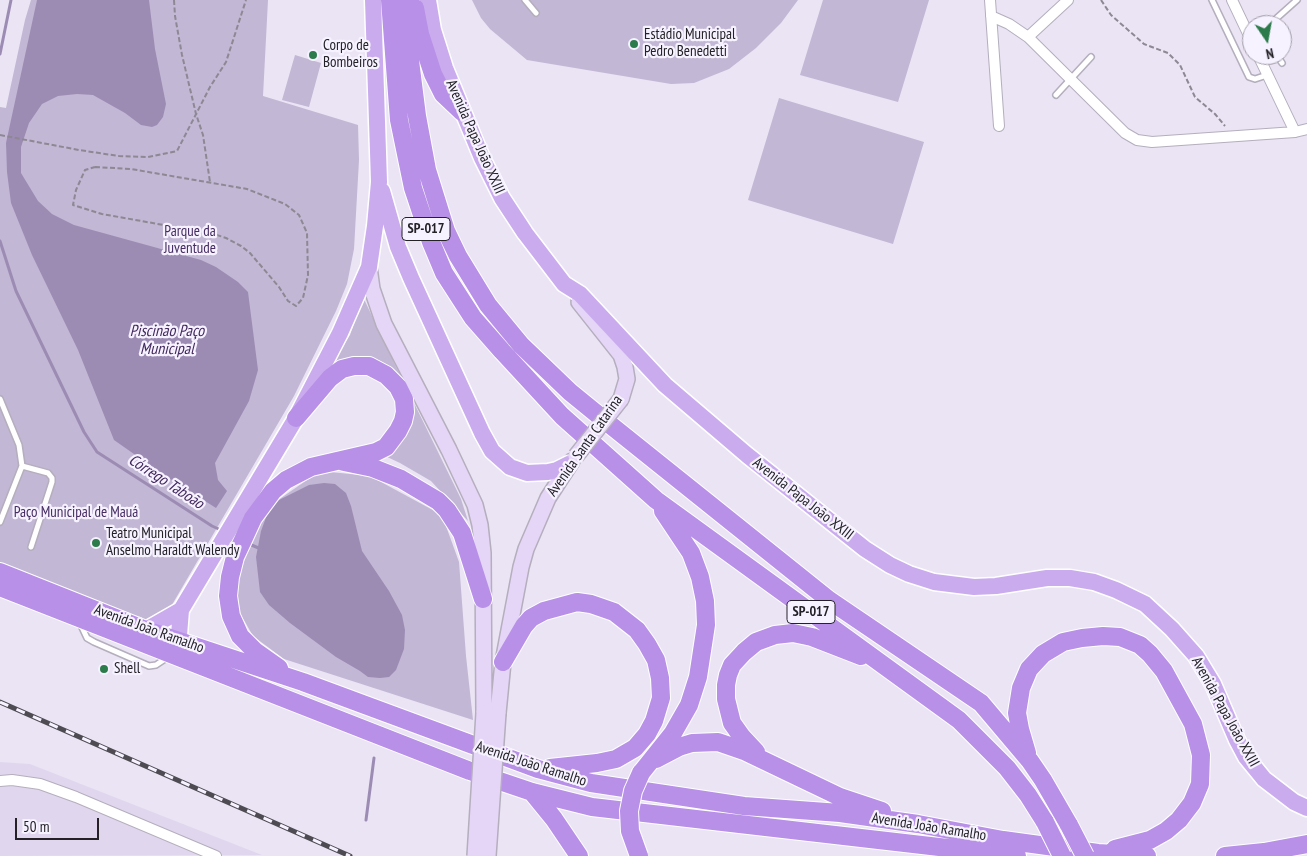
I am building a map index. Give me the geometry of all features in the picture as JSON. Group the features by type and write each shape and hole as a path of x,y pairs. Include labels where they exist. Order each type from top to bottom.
{"highway":[{"name":"SP-017","path":"390,0 399,120 413,188 431,242 444,273 473,318 562,416 656,500 885,664 959,720 984,743 1028,795 1045,822 1062,856"},
{"name":"SP-017","path":"407,0 408,45 416,116 427,170 446,231 458,256 488,305 521,345 570,392 829,600 981,703 1030,761 1054,797 1069,825 1092,855"},
{"path":"413,0 420,34 433,74 443,94 462,112"},
{"path":"296,418 330,378 348,367 369,366 386,375 398,387 404,399 405,412 403,421 386,447 376,452 311,467 286,480 247,513 230,577 228,596 231,616 240,636 255,651 270,663 303,682"},
{"path":"338,461 373,468 401,479 438,501 448,510 462,532 483,599"},
{"path":"639,856 635,850 630,831 629,811 633,791 646,767 673,732 689,705 698,677 706,625 705,601 700,577 691,553 656,500"},
{"name":"Avenida João Ramalho","path":"0,572 146,630 180,652 303,682 538,769 590,783 744,806 840,813 918,824 1092,855 1147,856"},
{"name":"Avenida João Ramalho","path":"0,587 78,618 180,652 470,770 532,792 592,807 1009,856"},
{"path":"503,662 524,626 531,618 544,611 578,602 591,604 614,612 637,630 656,660 660,678 661,698 654,721 647,734 635,748 616,759 597,763 538,769"},
{"path":"763,760 732,723 726,698 726,685 732,665 756,642 775,635 793,633 812,637 885,664"},
{"path":"1030,761 1017,712 1021,688 1029,669 1043,654 1063,642 1103,636 1120,637 1140,645 1164,671 1193,724 1199,740 1202,768 1200,784 1192,803 1180,820 1166,831 1150,840 1092,855"},
{"path":"646,767 679,747 705,742 731,745 840,797 918,824"},
{"path":"532,792 580,856"},
{"path":"1225,856 1264,852 1307,844"}],"main road":[{"path":"180,652 180,610 214,554 247,513 340,333 369,267 376,226 379,182 373,0"},
{"name":"Avenida Papa João XXIII","path":"428,0 433,30 442,61 482,158 502,198 525,233 564,284 580,294 665,385 747,455 865,549 890,566 934,582 974,587 996,586 1047,578 1070,578 1094,582 1145,604 1172,629 1196,656 1213,684 1246,757 1264,779 1294,802 1307,808"},
{"path":"379,182 398,247 472,412 492,451 510,467 527,473 557,470 573,460"},
{"path":"369,267 372,289 384,324 449,450 475,506 482,541 483,599 491,713 488,856"},
{"name":"Avenida Santa Catarina","path":"491,713 526,549 548,498 573,460 621,399 627,379 621,356 564,284"},
{"path":"146,630 180,610"},
{"path":"475,856 491,713"}],"street":[{"path":"990,0 999,126"},
{"path":"1028,37 1068,0"},
{"path":"1232,0 1242,21"},
{"path":"991,16 1009,24 1028,37 1124,133 1137,140 1152,142 1303,130 1263,65"},
{"path":"0,781 12,780 49,787 76,796 216,856"}],"lane":[{"path":"525,0 536,12"},
{"path":"1212,0 1249,77 1255,79 1267,74"},
{"path":"1280,15 1297,0"},
{"path":"1056,96 1091,57"},
{"path":"0,399 19,445 22,466 0,522"},
{"path":"22,466 48,473 52,478 32,547"}],"path":[{"path":"174,0 182,55 203,135 210,182"},
{"path":"0,135 111,155 148,157 177,151 210,87 226,62 246,0"},
{"path":"1101,0 1111,15 1144,44 1168,53 1180,65 1195,97 1215,114 1234,136"},
{"path":"95,167 131,169 210,182 263,194 286,204 299,216 307,233 308,275 303,298 296,306 288,301 250,253 226,238 214,234 102,214 73,205 76,190 85,170 95,167"}],"shaded area":[{"path":"0,762 30,764 262,855 0,856"}],"green space":[{"name":"Parque da Juventude","path":"31,0 268,0 263,96 358,125 359,160 354,249 347,284 336,311 294,396 166,615 145,621 0,563 0,107 6,108"},
{"name":"Estádio Municipal Pedro Benedetti","path":"472,0 798,0 781,23 756,48 729,69 694,83 671,84 527,60 490,29 481,18"},
{"path":"823,0 929,0 898,102 800,75"},
{"path":"295,55 321,63 309,107 282,100"},
{"path":"779,98 924,142 893,244 748,200"},
{"path":"363,297 461,499 468,521 431,481 383,455 408,396 398,374 391,367 373,357 354,356 329,367 350,335"},
{"path":"320,471 370,476 442,515 459,562 473,720 284,659 253,636 240,613 236,584 246,556 268,507"}],"water":[{"name":"Piscinão Paço Municipal","path":"37,0 149,0 155,49 166,104 163,117 157,125 152,127 141,125 125,113 93,95 58,96 42,104 29,123 21,147 21,173 38,201 52,214 74,225 201,260 216,267 238,282 248,292 258,370 249,401 215,463 218,480 227,491 216,508 114,440 78,350 32,255 11,203 6,143"},
{"path":"335,484 346,493 362,551 389,591 402,615 405,630 404,649 396,670 389,677 368,677 336,657 290,623 269,605 260,592 256,557 261,531 271,504 309,485"}],"waterway":[{"name":"Córrego Taboão","path":"0,54 11,0"},
{"name":"Córrego Taboão","path":"0,241 16,291 84,432 97,452 212,526 223,531"},
{"name":"Córrego Taboão","path":"249,544 261,549"},
{"name":"Córrego Taboão","path":"366,820 374,758"}],"railway":[{"path":"0,702 350,856"}],"place":[{"name":"Estádio Municipal Pedro Benedetti","path":"634,44"},
{"name":"Corpo de Bombeiros","path":"313,55"},
{"name":"Teatro Municipal Anselmo Haraldt Walendy","path":"96,543"},
{"name":"Shell","path":"104,669"}],"park label":[{"name":"Paço Municipal de Mauá","path":"76,513"}]}
